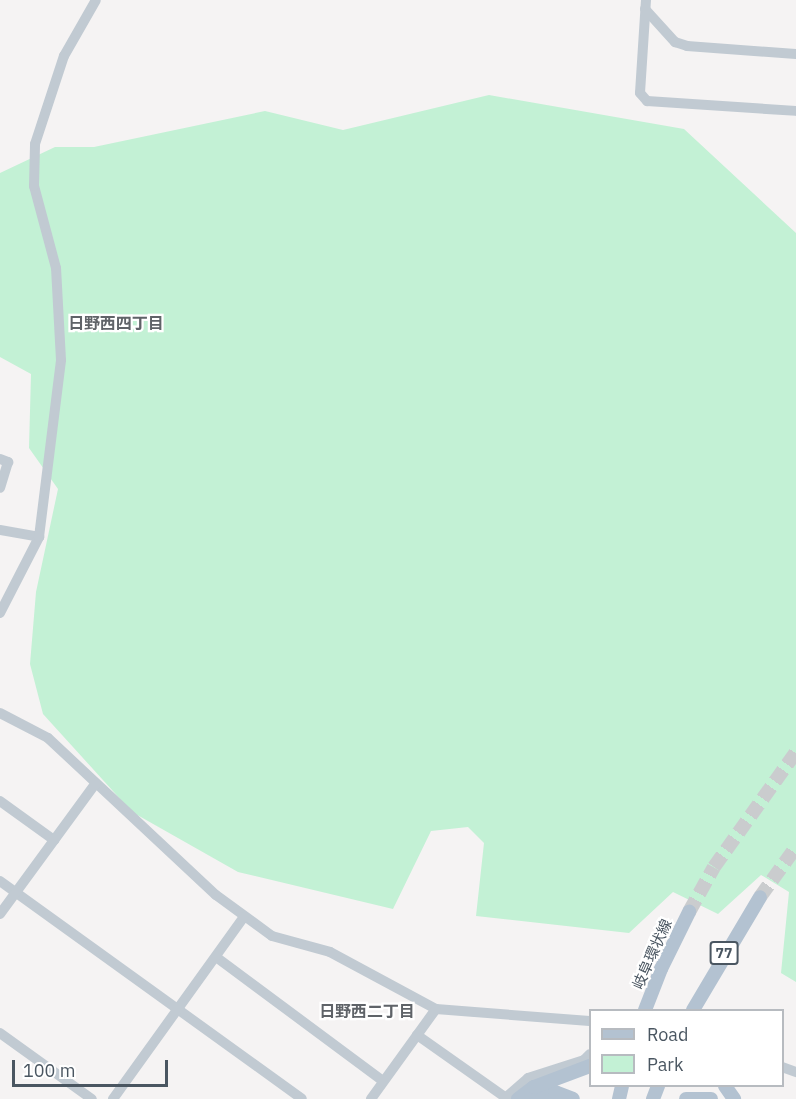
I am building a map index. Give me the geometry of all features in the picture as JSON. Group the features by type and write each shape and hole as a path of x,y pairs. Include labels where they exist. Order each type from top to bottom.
{"main road":[{"name":"77","path":"694,1009 760,897"},
{"name":"岐阜環状線","path":"640,1009 690,912"},
{"name":"77","path":"706,1009 749,913"},
{"path":"528,1099 589,1067"},
{"path":"509,1098 555,1086"},
{"path":"555,1086 573,1099"},
{"path":"686,1099 711,1099"}],"street":[{"path":"0,613 39,537 61,332 51,238 34,186 34,144 64,56 96,0"},
{"path":"646,4 675,42 687,46 796,54"},
{"path":"646,4 640,93 647,101 796,111"},
{"path":"0,459 8,462 0,488"},
{"path":"0,530 39,537"},
{"path":"0,713 48,738 244,917 272,936 330,952 436,1008 589,1021"},
{"path":"0,914 96,783"},
{"path":"0,801 54,840"},
{"path":"0,881 302,1099"},
{"path":"113,1099 244,917"},
{"path":"216,957 383,1081"},
{"path":"371,1099 436,1008"},
{"path":"0,1033 92,1099"},
{"path":"417,1035 509,1098 528,1078 584,1060 589,1056"}],"green space":[{"path":"489,95 684,129 796,233 796,982 781,973 789,892 761,875 718,914 673,892 629,933 476,916 484,843 468,827 431,831 393,909 238,872 132,812 43,714 30,664 36,592 58,489 29,448 31,374 0,357 0,173 55,147 94,147 265,111 343,130"}],"tunnel":[{"path":"689,912 714,867 796,752"},
{"path":"760,897 796,847"}],"district":[{"name":"日野西四丁目","path":"116,323"},
{"name":"日野西二丁目","path":"367,1011"}]}
